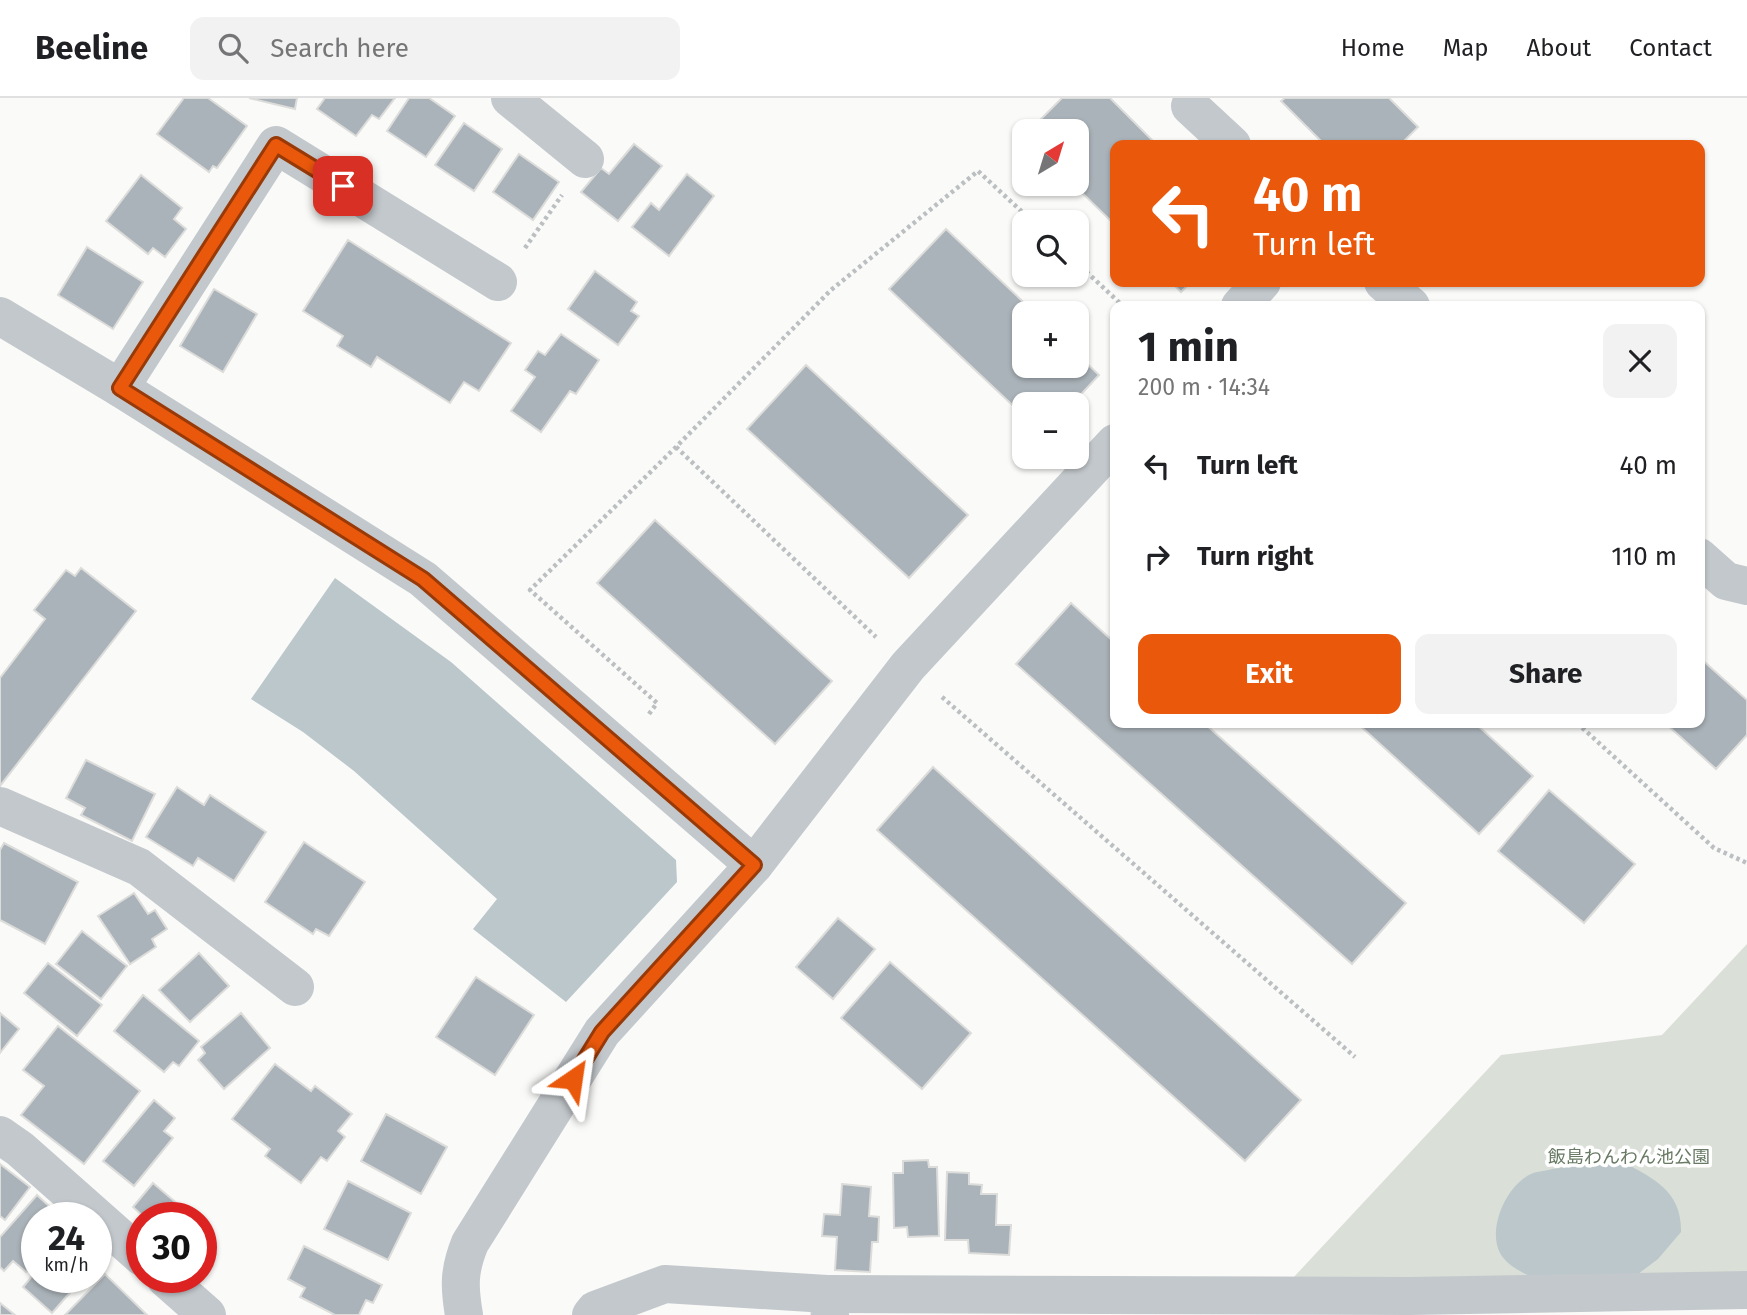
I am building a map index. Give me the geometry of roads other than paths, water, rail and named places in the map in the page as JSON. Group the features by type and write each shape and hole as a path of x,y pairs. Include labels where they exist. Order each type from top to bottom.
{"street":[{"path":"510,98 585,159"},
{"path":"1190,106 1227,140"},
{"path":"120,388 276,145 498,282"},
{"path":"1245,301 1257,287"},
{"path":"1389,287 1405,301"},
{"path":"0,316 120,388 423,579 754,865"},
{"path":"464,1315 459,1290 461,1265 470,1243 602,1032 754,865 908,666 1110,448"},
{"path":"1705,562 1726,581 1747,586"},
{"path":"0,806 139,867 295,987"},
{"path":"0,1135 20,1149 126,1243"},
{"path":"590,1315 595,1310 665,1284 829,1305 1411,1305 1747,1290"},
{"path":"182,1293 208,1315"}],"park label":[{"name":"飯島わんわん池公園","path":"1629,1157"}]}
